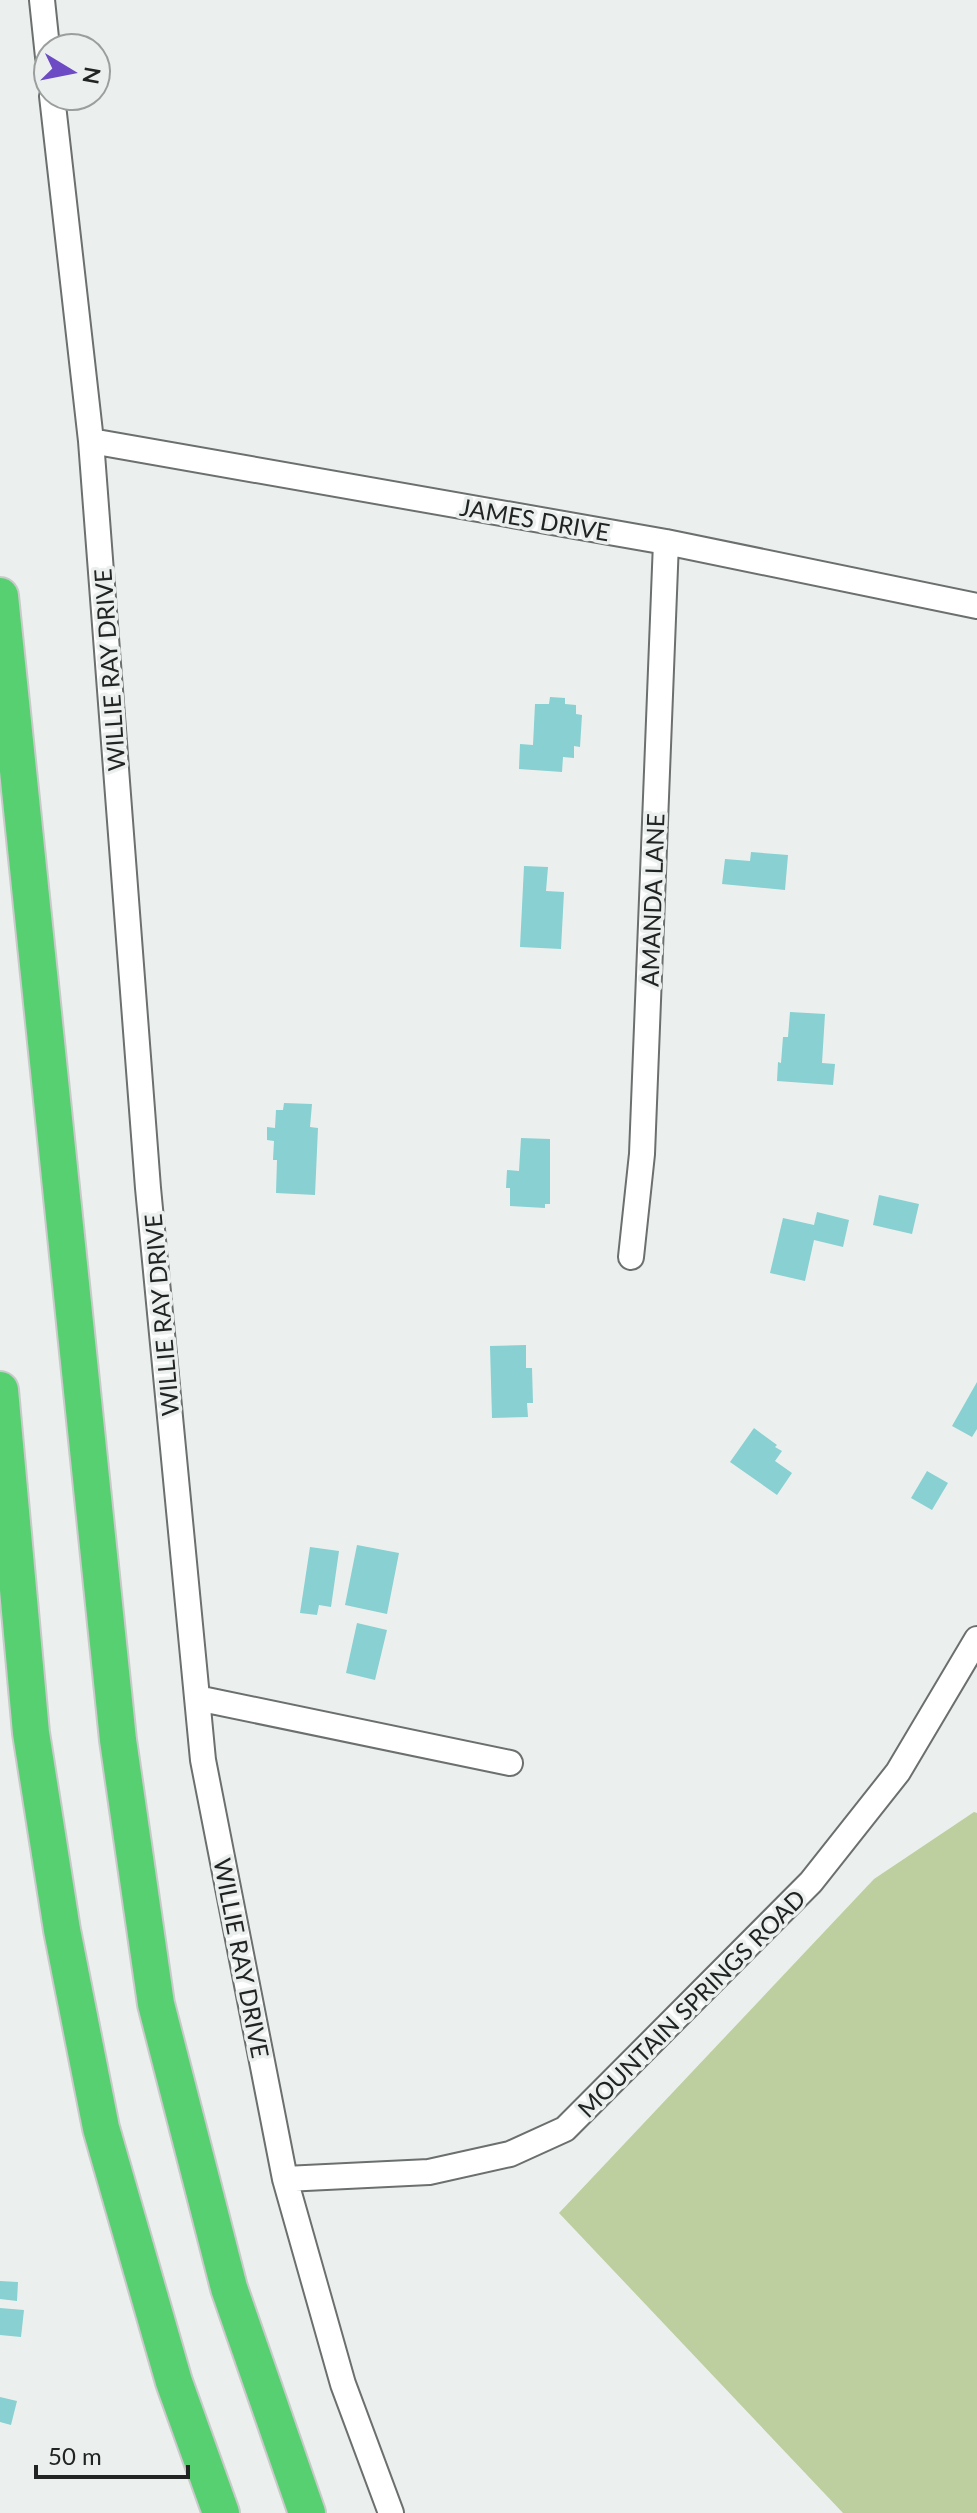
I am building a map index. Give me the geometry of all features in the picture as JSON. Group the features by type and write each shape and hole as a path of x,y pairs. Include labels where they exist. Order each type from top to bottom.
{"highway":[{"path":"0,596 116,1725 156,2004 229,2288 307,2513"},
{"path":"0,1390 31,1733 65,1945 101,2128 174,2382 221,2513"}],"street":[{"path":"42,0 45,32"},
{"name":"WILLIE RAY DRIVE","path":"54,112 91,441 148,1188 203,1760 285,2179 343,2384 391,2513"},
{"name":"JAMES DRIVE","path":"91,441 666,542 977,606"},
{"name":"AMANDA LANE","path":"631,1257 642,1154 666,542"},
{"name":"MOUNTAIN SPRINGS ROAD","path":"285,2179 429,2172 510,2154 565,2129 811,1882 898,1772 977,1639"},
{"path":"197,1698 510,1763"}],"green space":[{"path":"974,1812 977,1813 977,2513 843,2513 559,2213 874,1879"}],"building":[{"path":"550,697 565,698 565,704 576,705 576,714 582,715 580,747 574,746 574,758 563,757 562,772 519,769 520,744 533,745 535,704 549,704"},
{"path":"751,852 788,855 785,890 722,884 725,859 750,861"},
{"path":"524,866 548,867 546,891 564,892 561,949 520,947"},
{"path":"790,1012 825,1014 822,1063 835,1064 833,1085 777,1081 783,1037 788,1037"},
{"path":"284,1103 312,1104 310,1127 318,1128 315,1195 276,1193 277,1160 273,1160 274,1141 267,1140 267,1127 275,1128 276,1110 283,1110"},
{"path":"521,1138 550,1139 550,1204 545,1204 545,1208 510,1206 510,1188 506,1188 507,1170 519,1171"},
{"path":"879,1195 919,1204 912,1234 873,1225"},
{"path":"817,1212 849,1220 843,1247 814,1240 805,1281 770,1273 783,1218 814,1225"},
{"path":"526,1345 526,1368 532,1368 533,1403 527,1403 528,1417 492,1418 490,1346"},
{"path":"977,1382 977,1429 972,1437 952,1426"},
{"path":"754,1428 777,1445 775,1447 782,1451 775,1461 792,1473 777,1495 730,1462"},
{"path":"927,1471 948,1483 932,1510 911,1498"},
{"path":"357,1545 399,1553 387,1614 345,1605"},
{"path":"310,1547 339,1551 331,1607 319,1605 317,1615 300,1613"},
{"path":"357,1623 387,1630 375,1680 346,1673"},
{"path":"0,2281 18,2282 17,2301 0,2299"},
{"path":"0,2308 24,2310 21,2337 0,2335"},
{"path":"0,2397 17,2401 11,2425 0,2422"}]}
